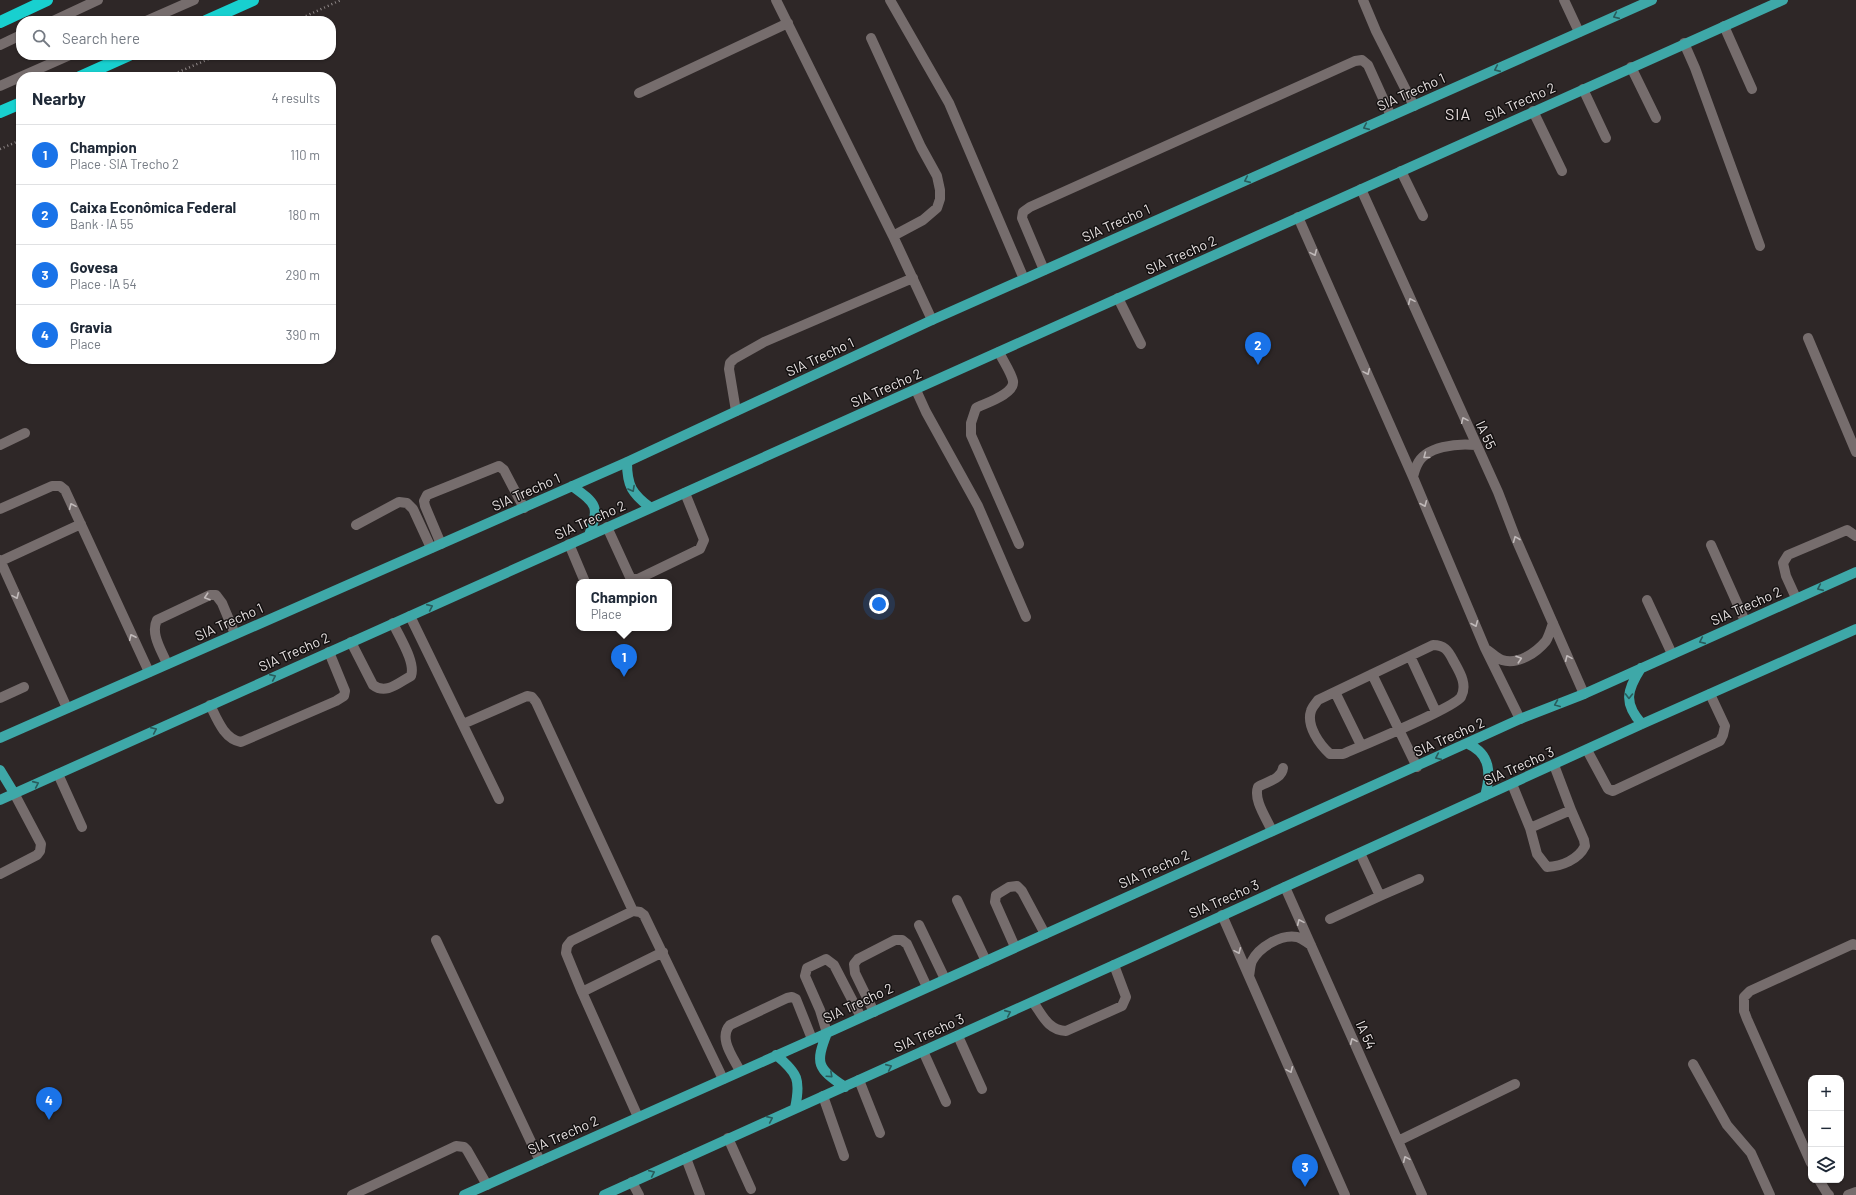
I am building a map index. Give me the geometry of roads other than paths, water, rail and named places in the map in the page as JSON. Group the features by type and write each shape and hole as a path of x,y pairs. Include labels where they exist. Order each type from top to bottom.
{"highway":[{"path":"0,22 47,0"},
{"path":"217,16 253,0"},
{"path":"91,72 118,60"},
{"path":"0,112 16,105"}],"main road":[{"name":"SIA Trecho 1","path":"0,738 627,462 932,320 1652,0"},
{"name":"SIA Trecho 2","path":"0,800 589,535 916,390 1583,88 1783,0"},
{"path":"627,462 627,477 630,488 638,499 651,508"},
{"path":"572,486 587,497 594,505 596,517 589,535"},
{"name":"SIA Trecho 2","path":"464,1195 874,1012 1272,831 1468,744 1520,719 1584,694 1856,572"},
{"name":"SIA Trecho 3","path":"604,1195 1554,766 1642,724 1856,629"},
{"path":"1641,668 1632,682 1629,691 1629,704 1634,716 1642,724"},
{"path":"1468,744 1482,753 1487,763 1488,785 1485,796"},
{"path":"0,770 14,793"},
{"path":"827,1033 820,1053 821,1066 829,1076 845,1087"},
{"path":"776,1055 789,1066 796,1078 799,1090 795,1108"}],"street":[{"path":"64,16 98,0"},
{"path":"157,16 194,0"},
{"path":"776,0 893,236 932,320"},
{"path":"890,0 949,103 1024,279"},
{"path":"1363,0 1376,31 1414,106"},
{"path":"1564,0 1579,32"},
{"path":"639,93 788,23"},
{"path":"1724,26 1752,89"},
{"path":"0,45 16,37"},
{"path":"871,38 921,148 937,176 940,190 940,199 937,208 923,220 893,236"},
{"path":"1684,43 1696,68 1760,246"},
{"path":"32,72 59,60"},
{"path":"1044,270 1022,218 1023,212 1030,207 1355,61 1362,60 1368,66 1391,116"},
{"path":"1632,67 1656,118"},
{"path":"0,86 16,79"},
{"path":"1583,88 1606,138"},
{"path":"1533,111 1562,171"},
{"path":"1401,171 1423,216"},
{"name":"IA 55","path":"1361,189 1498,492 1516,539 1584,694"},
{"path":"1298,217 1413,477 1485,648 1520,719"},
{"path":"736,411 729,369 734,359 764,342 913,278"},
{"path":"1118,298 1141,344"},
{"path":"1808,338 1856,452"},
{"path":"999,352 1013,381 1012,387 1008,393 976,408 970,423 971,435 1019,544"},
{"path":"916,390 926,412 978,506 1026,617"},
{"path":"0,445 25,434"},
{"path":"1413,477 1417,464 1434,450 1455,445 1476,445"},
{"path":"441,544 425,506 424,501 428,495 499,466 504,470 524,508"},
{"path":"0,509 52,486 60,486 65,490 149,672"},
{"path":"640,579 700,549 703,545 704,540 685,493"},
{"path":"356,525 399,502 407,503 413,509 431,548"},
{"path":"67,708 0,561 80,524"},
{"path":"607,528 631,579"},
{"path":"1796,598 1786,576 1783,563 1788,555 1847,530 1856,536"},
{"path":"569,544 584,579"},
{"path":"1711,545 1745,621"},
{"path":"166,664 153,627 156,620 210,595 216,595 222,603 235,634"},
{"path":"1647,600 1672,654"},
{"path":"410,616 499,799"},
{"path":"351,642 373,684 379,689 384,690 411,676 412,671 411,663 393,624"},
{"path":"1485,648 1500,659 1510,662 1518,660 1535,652 1547,640 1553,624"},
{"path":"1433,645 1440,645 1448,650 1462,676 1464,689 1460,698 1436,712 1343,754 1330,754 1323,748 1315,735 1310,722 1311,711 1318,700 1410,656 1433,645"},
{"path":"210,705 220,725 228,735 233,740 241,742 336,701 344,696 345,691 329,652"},
{"path":"1410,656 1436,712"},
{"path":"1372,674 1417,767"},
{"path":"0,698 24,687"},
{"path":"1335,692 1361,746"},
{"path":"1587,750 1608,789 1613,791 1720,741 1725,726 1710,694"},
{"path":"463,724 527,696 532,697 540,710 633,911"},
{"path":"1512,784 1530,828 1537,854 1547,867 1566,862 1579,856 1585,846 1554,766"},
{"path":"1272,831 1261,807 1256,791 1258,787 1279,776 1283,772 1283,768"},
{"path":"58,774 82,827"},
{"path":"0,874 36,855 40,851 41,844 14,793"},
{"path":"1530,828 1571,810"},
{"path":"1360,853 1380,896"},
{"path":"1330,919 1419,879"},
{"path":"1015,947 995,902 996,895 1009,887 1016,886 1022,891 1045,934"},
{"name":"IA 54","path":"1285,887 1422,1195"},
{"path":"957,900 986,961"},
{"path":"638,1117 566,953 567,946 571,941 633,911 640,912 644,915 723,1079"},
{"path":"1222,915 1345,1195"},
{"path":"919,925 945,979"},
{"path":"1249,976 1252,962 1260,950 1275,941 1286,937 1299,937 1311,945"},
{"path":"436,940 540,1161"},
{"path":"874,1012 855,973 854,964 858,959 895,940 902,940 907,944 927,987"},
{"path":"1808,1156 1747,1019 1744,1011 1744,997 1750,991 1853,944 1856,945"},
{"path":"582,992 663,952"},
{"path":"827,1033 820,1010 805,976 807,968 826,959 834,965 861,1017"},
{"path":"1033,1002 1047,1022 1057,1030 1066,1031 1122,1006 1126,997 1114,965"},
{"path":"740,1071 724,1038 725,1030 730,1025 787,998 792,997 796,999 812,1039"},
{"path":"958,1036 982,1089"},
{"path":"923,1051 946,1102"},
{"path":"1693,1064 1727,1125 1751,1153 1770,1195"},
{"path":"859,1080 880,1133"},
{"path":"1398,1141 1515,1084"},
{"path":"823,1096 844,1156"},
{"path":"728,1138 750,1189"},
{"path":"352,1195 456,1146 464,1147 467,1150 487,1185"},
{"path":"686,1158 700,1195"},
{"path":"632,1182 639,1195"},
{"path":"1821,1183 1826,1193 1830,1195"},
{"path":"1848,1195 1856,1192"}],"place":[{"name":"Caixa Econômica Federal","path":"1258,365"},
{"name":"Champion","path":"624,677"},
{"name":"Gravia","path":"49,1120"},
{"name":"Govesa","path":"1305,1187"}],"district":[{"name":"SIA","path":"1458,114"}]}
